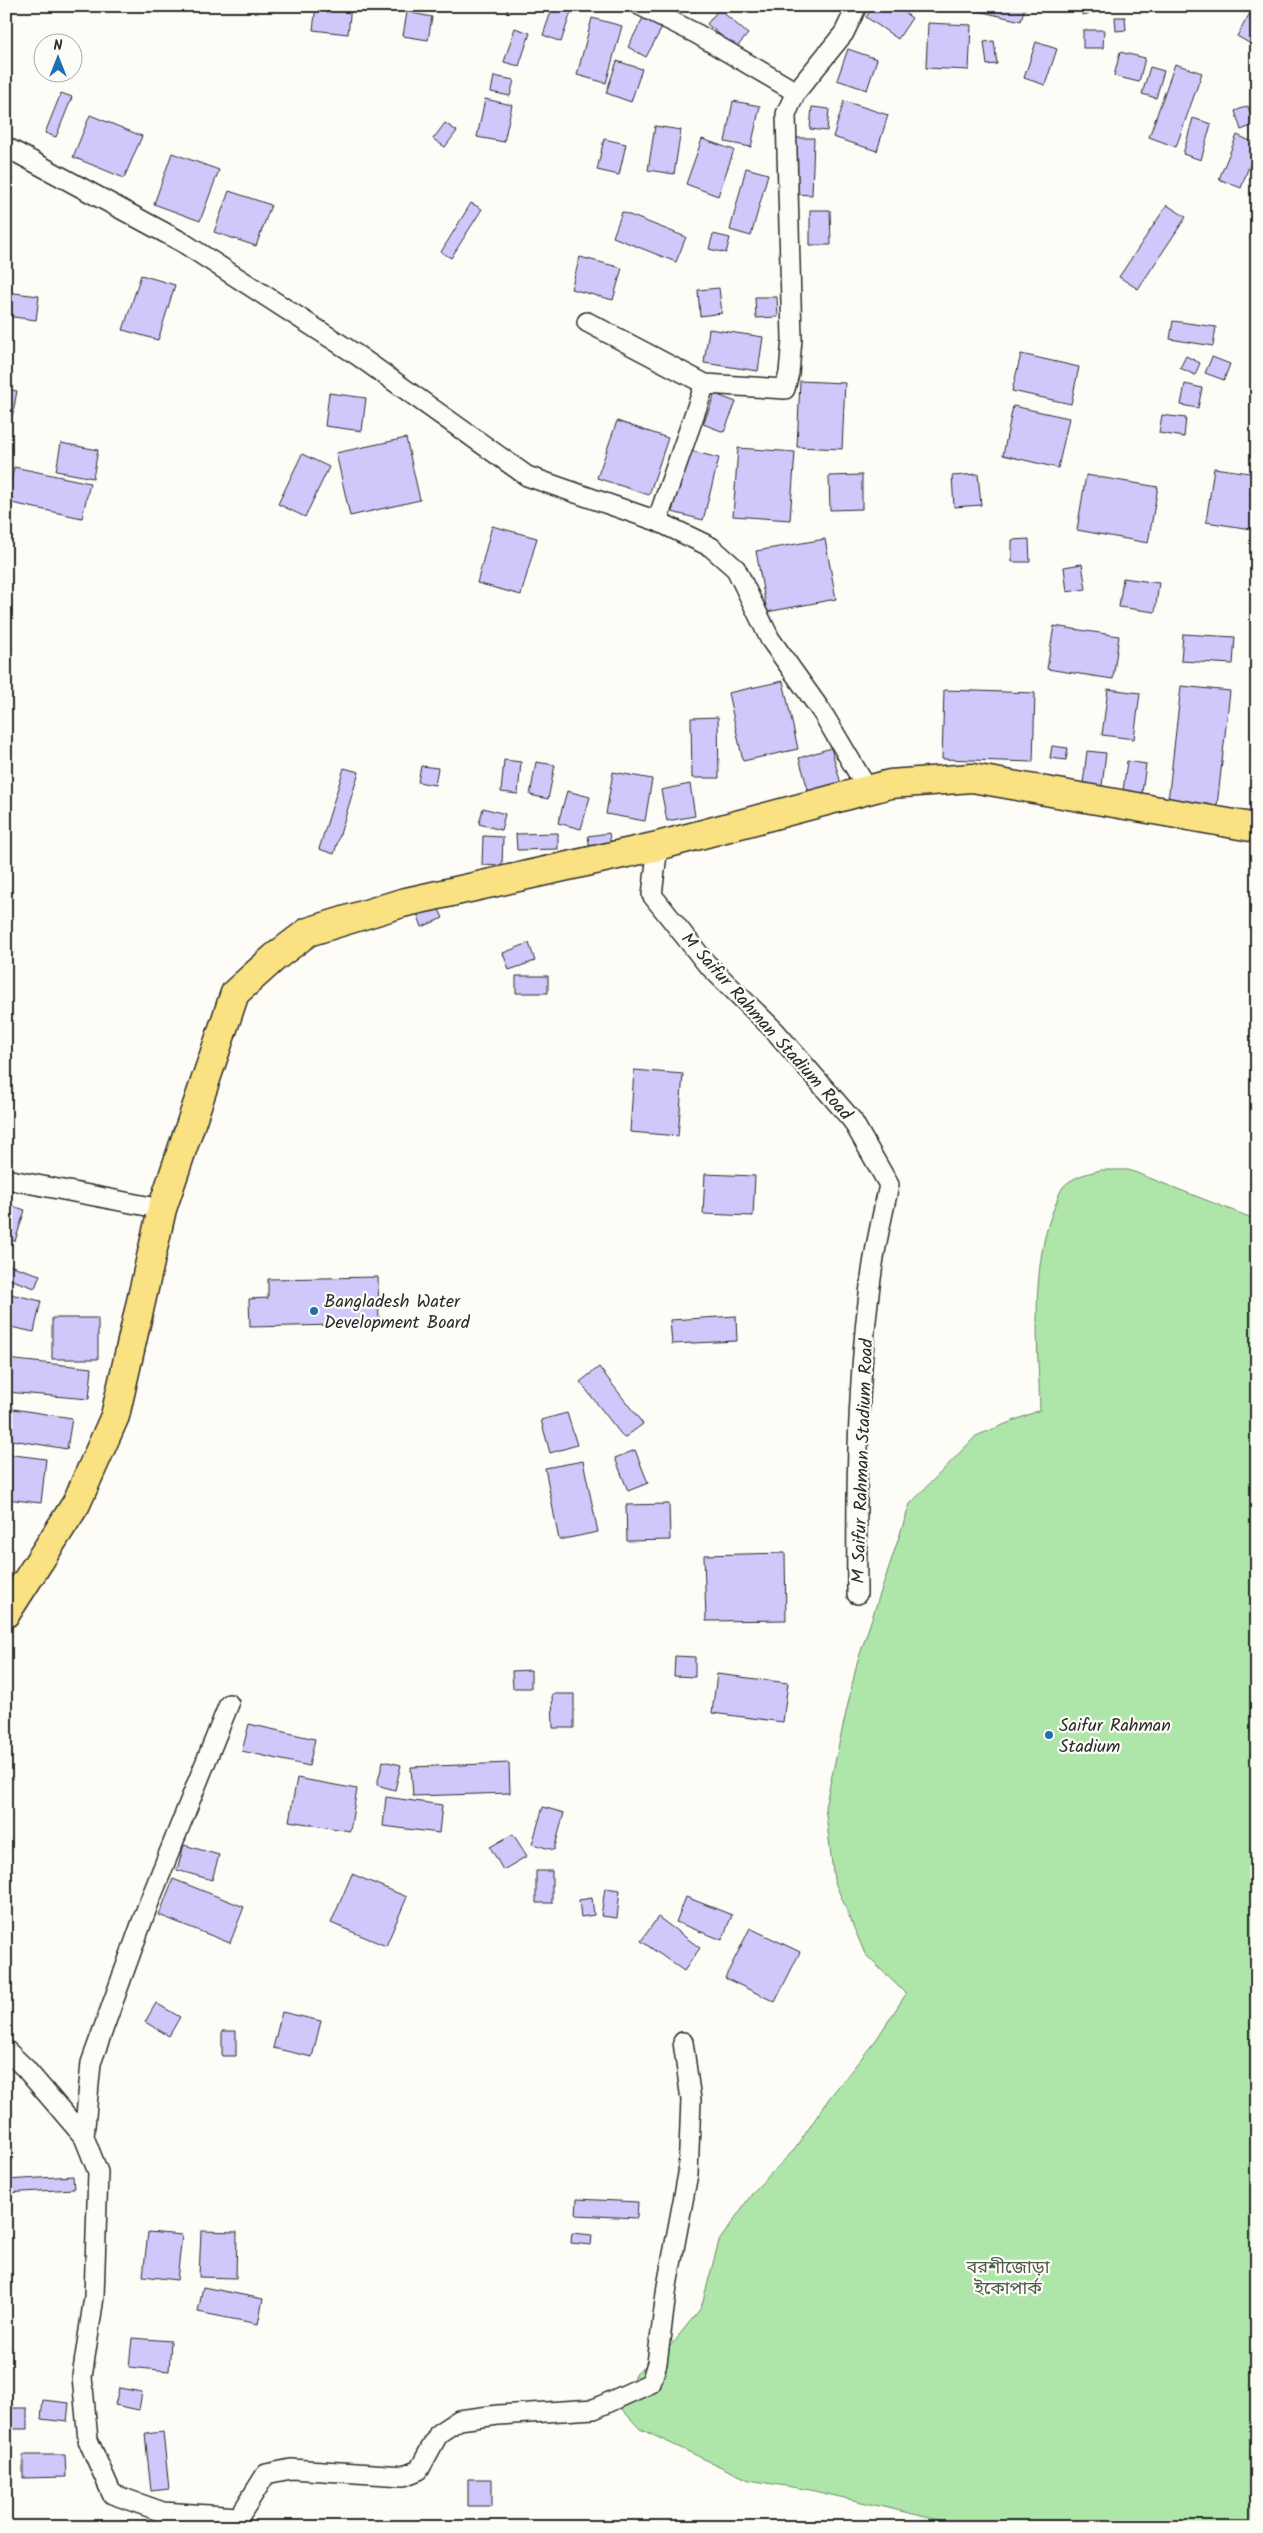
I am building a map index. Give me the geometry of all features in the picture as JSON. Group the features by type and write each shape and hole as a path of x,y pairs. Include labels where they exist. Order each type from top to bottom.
{"highway":[{"path":"6,1612 76,1504 116,1416 162,1209 236,993 275,957 308,932 402,903 658,846 890,784 972,778 1257,828"}],"street":[{"path":"641,6 697,34 796,92"},
{"path":"587,322 705,384 785,389 789,373 792,339 786,114 796,92 844,33 858,6"},
{"path":"6,147 182,242 357,355 527,476 657,521 711,547 736,569 770,639 822,712 868,790"},
{"path":"657,521 705,384"},
{"name":"M Saifur Rahman Stadium Road","path":"658,846 652,895 706,963 775,1031 852,1120 889,1185 872,1270 861,1391 856,1523 857,1594"},
{"path":"6,1179 162,1209"},
{"path":"84,2137 91,2064 148,1905 229,1704"},
{"path":"6,2050 25,2068 84,2137 98,2172 94,2297 82,2377 88,2440 112,2494 162,2512 240,2522 266,2474 291,2469 404,2476 418,2470 439,2433 459,2420 498,2415 594,2409 651,2383 657,2363 667,2286 688,2174 691,2100 683,2042"}],"green space":[{"name":"বরশীজোড়া ইকোপার্ক","path":"1101,1170 1129,1170 1257,1220 1257,2527 969,2527 810,2490 749,2480 640,2429 618,2405 635,2375 671,2345 701,2308 719,2241 754,2191 795,2149 830,2097 876,2040 906,1994 865,1954 834,1880 825,1807 857,1663 910,1504 976,1436 1040,1410 1037,1304 1042,1250 1048,1225 1063,1187 1076,1178"}],"building":[{"path":"316,6 351,6 348,34 313,30"},
{"path":"496,6 510,6 509,10"},
{"path":"553,6 573,6 561,42 543,35"},
{"path":"686,6 699,6 695,12"},
{"path":"874,6 895,6 912,18 898,39 866,17"},
{"path":"957,6 1025,6 1021,21"},
{"path":"1081,6 1096,6 1097,12 1082,15"},
{"path":"1254,6 1257,6 1256,47 1237,36"},
{"path":"719,9 748,34 736,48 707,24"},
{"path":"407,12 432,17 428,40 403,36"},
{"path":"644,16 663,26 646,57 628,47"},
{"path":"1115,17 1125,17 1126,30 1116,31"},
{"path":"592,18 622,26 606,83 577,75"},
{"path":"928,23 971,25 969,70 926,68"},
{"path":"515,28 530,33 519,66 504,62"},
{"path":"1083,30 1104,30 1103,48 1083,48"},
{"path":"994,41 997,64 987,65 984,42"},
{"path":"1036,42 1057,49 1045,85 1024,78"},
{"path":"848,49 877,59 867,90 837,80"},
{"path":"1120,52 1145,58 1139,82 1114,76"},
{"path":"617,61 642,69 631,102 606,93"},
{"path":"1175,64 1202,73 1176,147 1149,137"},
{"path":"1150,67 1164,71 1156,98 1142,94"},
{"path":"494,76 514,80 510,96 491,92"},
{"path":"61,93 72,97 56,137 45,133"},
{"path":"485,99 512,105 504,142 477,137"},
{"path":"733,101 760,106 751,147 725,142"},
{"path":"844,101 888,115 877,151 833,137"},
{"path":"1248,106 1254,125 1241,130 1235,111"},
{"path":"812,107 829,109 827,131 810,129"},
{"path":"90,115 142,136 124,178 73,157"},
{"path":"1193,118 1211,124 1201,160 1183,154"},
{"path":"445,123 457,131 445,147 433,139"},
{"path":"655,126 681,130 674,174 648,170"},
{"path":"1237,135 1257,144 1241,188 1219,179"},
{"path":"794,138 814,138 812,195 793,194"},
{"path":"604,139 626,144 619,175 597,170"},
{"path":"702,139 734,150 718,196 686,184"},
{"path":"172,153 219,170 200,221 154,204"},
{"path":"746,168 768,174 751,236 730,230"},
{"path":"229,191 271,205 256,246 214,232"},
{"path":"471,203 482,209 451,258 441,252"},
{"path":"1167,205 1186,217 1138,289 1119,277"},
{"path":"810,210 830,210 831,245 810,245"},
{"path":"622,212 686,237 676,262 613,237"},
{"path":"713,234 730,238 726,253 709,249"},
{"path":"580,257 622,268 613,300 571,289"},
{"path":"141,275 175,285 158,340 123,330"},
{"path":"719,288 722,313 700,316 698,290"},
{"path":"6,292 39,296 36,320 6,316"},
{"path":"755,297 777,297 778,317 756,318"},
{"path":"1173,321 1216,327 1213,346 1170,339"},
{"path":"709,329 763,337 758,371 704,363"},
{"path":"1021,354 1079,367 1071,404 1012,391"},
{"path":"1186,356 1200,363 1195,375 1180,368"},
{"path":"1212,357 1230,364 1224,380 1205,373"},
{"path":"800,381 845,383 842,449 797,447"},
{"path":"1185,384 1202,388 1198,408 1181,405"},
{"path":"6,389 17,391 6,450"},
{"path":"329,393 366,398 362,431 325,426"},
{"path":"715,394 736,402 724,432 703,424"},
{"path":"1013,406 1069,418 1058,468 1003,455"},
{"path":"1162,415 1186,418 1184,437 1159,433"},
{"path":"617,421 668,438 649,495 597,478"},
{"path":"406,438 420,500 350,516 336,453"},
{"path":"61,443 98,450 93,478 56,471"},
{"path":"738,448 795,452 790,520 733,516"},
{"path":"687,450 719,458 703,520 672,512"},
{"path":"302,454 329,467 305,517 278,504"},
{"path":"14,467 90,483 82,518 7,502"},
{"path":"1214,468 1257,474 1257,530 1206,522"},
{"path":"978,474 981,505 954,507 952,476"},
{"path":"862,475 862,509 830,510 829,476"},
{"path":"1086,475 1158,487 1148,543 1077,530"},
{"path":"492,526 537,538 521,595 477,583"},
{"path":"825,539 836,599 767,612 756,551"},
{"path":"1029,539 1030,562 1012,562 1012,540"},
{"path":"1082,564 1086,589 1067,592 1064,567"},
{"path":"1123,578 1159,583 1155,612 1119,607"},
{"path":"1054,626 1119,636 1113,679 1047,669"},
{"path":"1183,634 1235,637 1233,664 1181,661"},
{"path":"1257,653 1257,687 1255,687"},
{"path":"783,681 798,749 743,761 728,693"},
{"path":"1181,686 1230,691 1217,806 1168,801"},
{"path":"1108,689 1140,693 1134,739 1102,735"},
{"path":"944,690 1035,693 1033,762 942,759"},
{"path":"718,717 719,778 692,778 691,718"},
{"path":"1052,746 1068,748 1066,760 1050,758"},
{"path":"831,748 841,784 809,793 799,758"},
{"path":"1087,751 1106,753 1102,786 1083,784"},
{"path":"504,760 521,762 518,794 501,792"},
{"path":"1127,761 1146,764 1142,793 1123,791"},
{"path":"536,762 555,765 548,799 530,795"},
{"path":"421,766 438,768 435,785 418,782"},
{"path":"344,768 359,772 334,854 319,849"},
{"path":"613,772 652,779 645,821 606,814"},
{"path":"1257,782 1257,802 1253,801"},
{"path":"690,784 695,816 667,821 661,790"},
{"path":"567,791 590,797 581,829 558,823"},
{"path":"483,808 505,814 501,830 479,824"},
{"path":"558,833 558,849 517,850 516,834"},
{"path":"609,833 611,846 590,849 588,836"},
{"path":"483,836 503,837 502,866 482,865"},
{"path":"437,905 443,918 422,927 417,913"},
{"path":"529,943 535,961 509,970 503,953"},
{"path":"516,976 548,976 548,993 516,993"},
{"path":"634,1070 683,1074 678,1136 630,1132"},
{"path":"705,1174 755,1176 753,1216 703,1214"},
{"path":"6,1204 25,1210 15,1241 6,1238"},
{"path":"6,1264 40,1275 35,1288 6,1278"},
{"name":"Bangladesh Water Development Board","path":"378,1277 379,1324 250,1327 249,1299 268,1298 268,1279"},
{"path":"6,1293 41,1301 34,1332 6,1326"},
{"path":"736,1316 737,1341 672,1344 670,1320"},
{"path":"52,1318 98,1318 98,1359 52,1359"},
{"path":"6,1359 92,1368 89,1399 6,1392"},
{"path":"599,1367 643,1424 624,1438 580,1382"},
{"path":"7,1408 72,1418 67,1449 6,1439"},
{"path":"567,1413 577,1445 550,1453 541,1420"},
{"path":"635,1450 648,1483 628,1491 615,1458"},
{"path":"6,1454 46,1459 41,1503 6,1499"},
{"path":"583,1461 598,1532 559,1540 545,1468"},
{"path":"669,1504 670,1540 627,1541 626,1505"},
{"path":"785,1553 786,1620 706,1621 704,1555"},
{"path":"675,1656 695,1657 695,1677 674,1676"},
{"path":"531,1670 531,1688 513,1688 512,1671"},
{"path":"717,1674 788,1683 783,1722 712,1713"},
{"path":"552,1694 574,1694 574,1728 553,1728"},
{"path":"249,1724 315,1739 309,1766 242,1751"},
{"path":"383,1761 401,1765 395,1790 377,1785"},
{"path":"509,1763 510,1793 413,1796 411,1767"},
{"path":"297,1778 357,1789 350,1831 289,1821"},
{"path":"386,1797 442,1805 439,1833 383,1826"},
{"path":"543,1807 564,1813 554,1850 532,1844"},
{"path":"513,1834 527,1856 503,1870 490,1847"},
{"path":"184,1845 219,1855 212,1880 177,1870"},
{"path":"536,1871 552,1871 552,1903 536,1903"},
{"path":"352,1874 407,1897 386,1946 331,1923"},
{"path":"173,1879 244,1907 230,1943 159,1915"},
{"path":"605,1888 620,1890 617,1918 601,1916"},
{"path":"686,1897 732,1915 722,1940 676,1922"},
{"path":"592,1898 594,1915 581,1917 579,1900"},
{"path":"658,1917 700,1948 684,1971 641,1941"},
{"path":"750,1928 800,1952 775,2002 725,1978"},
{"path":"156,2003 180,2017 169,2036 145,2022"},
{"path":"282,2012 321,2021 312,2057 273,2048"},
{"path":"222,2031 236,2031 236,2056 222,2056"},
{"path":"73,2176 74,2189 6,2193 6,2180"},
{"path":"577,2199 638,2202 637,2218 576,2215"},
{"path":"201,2231 237,2232 236,2278 199,2277"},
{"path":"148,2232 182,2235 177,2280 143,2276"},
{"path":"572,2233 592,2235 591,2245 571,2243"},
{"path":"203,2287 263,2299 258,2324 198,2312"},
{"path":"132,2338 171,2341 169,2371 129,2367"},
{"path":"119,2388 142,2392 139,2410 115,2405"},
{"path":"43,2400 69,2403 67,2422 41,2419"},
{"path":"6,2408 27,2408 27,2429 6,2429"},
{"path":"163,2432 169,2489 151,2491 145,2434"},
{"path":"23,2455 65,2455 66,2477 23,2478"},
{"path":"468,2479 492,2479 492,2506 468,2506"}],"place":[{"name":"Bangladesh Water Development Board","path":"314,1311"},
{"name":"Saifur Rahman Stadium","path":"1049,1735"}]}
